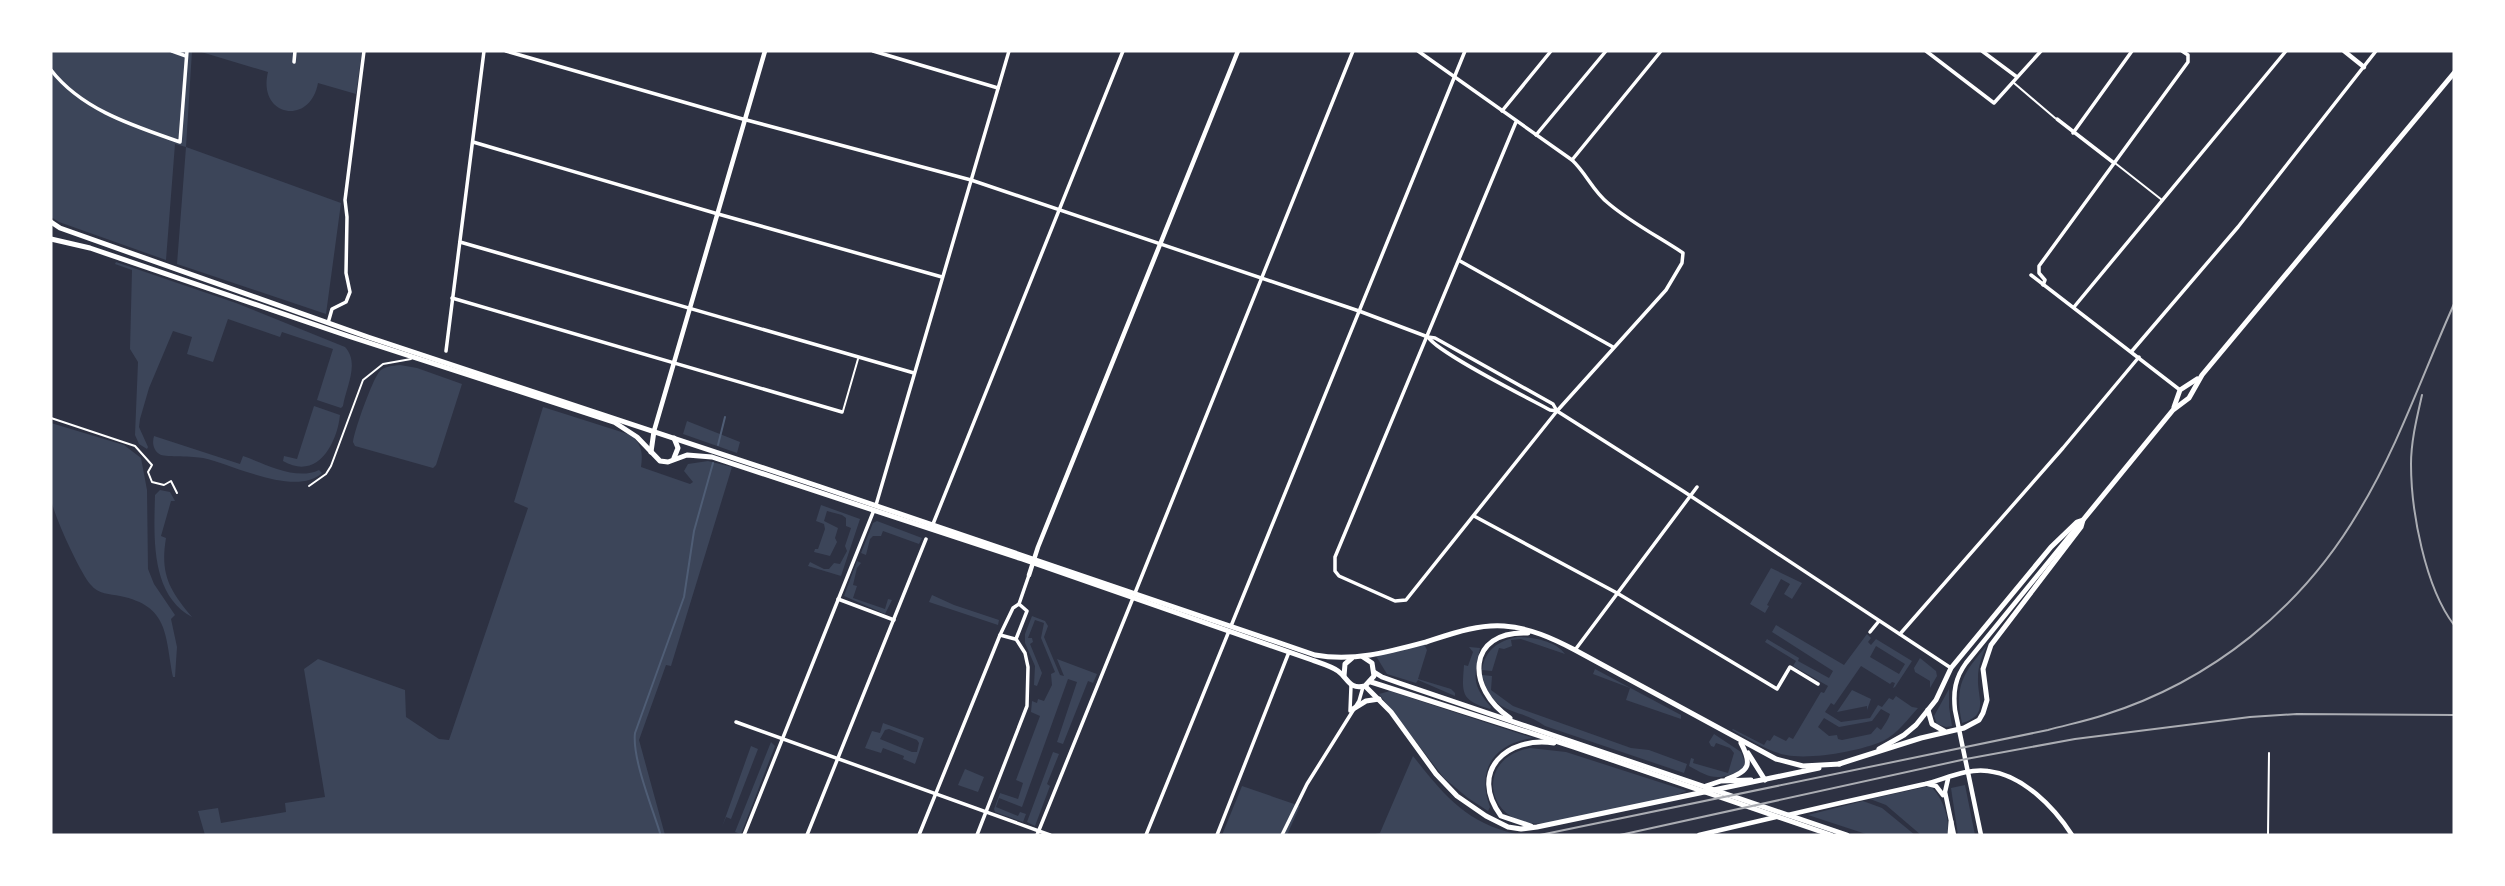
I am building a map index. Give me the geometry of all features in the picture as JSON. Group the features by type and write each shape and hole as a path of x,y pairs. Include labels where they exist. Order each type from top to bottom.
{"main road":[{"path":"1366,685 1398,721 1443,783 1486,816 1513,828 1537,827 1840,764 1972,725 1983,713 1987,700 1983,669 1991,645 2081,527 2083,520 2184,393 2202,375 2454,73"},
{"path":"51,222 60,228 327,323 654,431 1230,629 1315,655 1360,657 1486,627 1518,627 1539,633 1574,650 1771,757 1791,765 1840,764"},
{"path":"51,239 90,248 619,424 637,436 656,460 668,462 687,455 712,457 933,524 1033,561"},
{"path":"651,453 654,431"},
{"path":"668,462 677,452 677,444 673,438"},
{"path":"1861,759 1904,735 1928,710 1951,668 2051,547 2077,522 2083,520"},
{"path":"1230,629 1334,669 1351,686 1366,685 1636,765 1847,835"},
{"path":"1518,723 1498,710 1485,694 1478,674 1481,657 1486,646 1499,637 1519,632 1539,633"},
{"path":"1360,657 1372,663 1374,672 1366,685"},
{"path":"1344,677 1345,664 1352,658"},
{"path":"1374,672 1831,835"},
{"path":"1351,711 1366,701 1379,699"},
{"path":"1928,710 1932,724 1948,732"},
{"path":"1732,736 1741,743 1765,780"},
{"path":"1501,816 1491,797 1488,783 1489,774 1498,759 1511,749 1530,743 1574,747"},
{"path":"1664,802 1739,775 1745,770 1748,761 1741,743"},
{"path":"1791,765 1794,769 1792,774"},
{"path":"1721,781 1765,780"},
{"path":"1486,816 1501,816 1537,827"},
{"path":"1951,822 1952,835"}],"street":[{"path":"51,70 81,97 109,115 180,142 187,53 172,51"},
{"path":"294,62 295,51"},
{"path":"327,323 332,309 346,302 349,292 346,272 345,200 364,51"},
{"path":"446,351 484,51"},
{"path":"506,51 745,120 971,180 1359,311 1427,337 1432,344 1550,410 1557,411 1951,668"},
{"path":"654,431 765,51"},
{"path":"873,51 998,88"},
{"path":"744,835 875,508 1009,51"},
{"path":"933,524 1123,51"},
{"path":"919,835 1000,635 1013,608 1019,604 1033,561 1238,51"},
{"path":"1038,833 1353,51"},
{"path":"1418,51 1572,160 1608,204 1683,253 1682,263 1666,290 1557,411 1406,600 1395,601 1339,576 1335,570 1335,557 1516,122"},
{"path":"1146,835 1465,51"},
{"path":"1502,111 1551,51"},
{"path":"1536,135 1606,51"},
{"path":"1572,160 1661,51"},
{"path":"1926,51 1994,103 2041,51"},
{"path":"1982,51 2018,77"},
{"path":"2073,133 2132,51"},
{"path":"2043,285 2045,280 2039,273 2039,266 2188,62 2188,55 2182,51"},
{"path":"2074,307 2286,51"},
{"path":"2344,51 2364,67"},
{"path":"2132,351 2238,227 2376,51"},
{"path":"2057,119 2114,163"},
{"path":"473,142 942,277"},
{"path":"460,242 914,373"},
{"path":"1460,261 1614,347"},
{"path":"2031,275 2184,393"},
{"path":"452,298 842,412"},
{"path":"1899,634 2063,448 2139,357"},
{"path":"1574,650 1697,487"},
{"path":"1474,516 1617,593 1777,689 1790,667 1818,684"},
{"path":"1981,835 1953,698 1956,680 1966,663 2083,520"},
{"path":"807,835 926,539"},
{"path":"838,598 894,620"},
{"path":"1016,639 1027,611 1019,604"},
{"path":"1870,632 1879,621"},
{"path":"977,835 1027,706 1028,667 1025,653 1016,639 1000,635"},
{"path":"1217,835 1289,652"},
{"path":"1282,835 1307,784 1366,685"},
{"path":"1351,686 1351,711"},
{"path":"736,722 1038,833 1050,835"},
{"path":"1699,835 1925,784 1971,771 1987,770 2018,782 2044,801 2072,835"},
{"path":"1948,778 1945,798 1951,822"},
{"path":"1925,784 1936,786 1945,798"}],"lane":[{"path":"2013,83 2057,119"},
{"path":"2114,163 2162,201"},
{"path":"842,412 858,357"},
{"path":"309,486 326,474 331,466 363,380 383,365 416,358"},
{"path":"51,418 135,446 152,464 148,471 152,482 164,485 171,481 177,493"},
{"path":"2268,835 2269,753"}],"shaded area":[{"path":"51,51 192,51 186,147 175,144 166,260 51,217"},
{"path":"198,51 362,51 356,94 318,83 313,97 305,106 286,111 270,98 267,87 268,72"},
{"path":"186,147 341,203 326,314 177,264"},
{"path":"116,262 236,303 345,347 352,368 343,406 341,408 317,400 333,349 282,332 280,337 228,319 213,362 187,354 192,337 173,331 149,388 140,419 139,427 148,447 147,449 139,444 135,435 138,362 130,349 132,270 115,264"},
{"path":"400,365 417,368 462,384 433,468 355,446 353,442 364,406 379,372 386,367"},
{"path":"314,406 340,415 330,448 315,463 306,466 295,466 283,461 284,456 297,459"},
{"path":"543,407 631,435 641,449 641,467 690,484 693,482 684,471 688,464 708,461 732,467 671,666 666,665 639,740 665,835 205,835 198,811 218,808 221,823 286,812 285,803 325,797 304,669 318,659 405,690 406,717 439,739 449,740 528,508 514,502"},
{"path":"687,421 740,442 737,453 683,434"},
{"path":"51,423 124,445 141,458 147,490 148,569 154,584 175,615 171,619 177,647 175,677 166,636 156,615 136,601 94,588 74,557 51,498"},
{"path":"154,436 240,464 243,456 291,473 319,470 322,473 311,480 281,481 203,458 161,455 154,447"},
{"path":"160,490 170,492 175,501 171,501 161,536 166,538 164,562 168,581 192,617 178,607 168,594 157,563 155,495"},
{"path":"821,505 860,519 841,576 808,566 810,562 829,569 834,563 840,564 847,551 845,546 851,528 846,526 846,518 827,511 824,521 838,528 835,538 837,542 830,556 814,552 818,549 825,529 824,524 816,521"},
{"path":"877,521 922,538 919,544 883,531 881,536 873,536 870,539 866,555 861,553 873,523"},
{"path":"857,561 861,563 853,585 857,586 853,598 885,609 888,599 892,600 885,614 844,596"},
{"path":"1771,568 1802,583 1792,599 1784,594 1790,584 1781,579 1765,613 1750,604"},
{"path":"932,595 999,620 998,625 929,602"},
{"path":"1032,616 1045,621 1048,626 1044,637 1060,675 1064,676 1057,659 1097,674 1093,683 1088,681 1063,744 1057,742 1077,682 1068,679 1022,807 999,798 996,807 1018,816 1020,812 1026,814 1023,822 995,812 994,809 1000,793 1018,799 1023,783 1016,780 1040,716 1031,712 1032,701 1044,701 1052,685 1051,674 1055,672 1041,638 1044,623 1035,620 1028,638 1032,638 1033,642 1030,644 1042,673 1037,686 1034,685 1035,666 1025,643 1025,634"},
{"path":"1776,625 1844,665 1867,634 1871,638 1868,642 1871,645 1876,639 1912,661 1893,688 1895,683 1890,684 1861,666 1834,705 1831,703 1825,712 1841,722 1870,718 1878,705 1882,707 1889,698 1893,700 1896,696 1918,708 1888,738 1849,751 1796,756 1759,745 1732,730 1764,745 1774,735 1786,741 1789,737 1793,739 1821,692 1824,693 1828,686 1793,666 1796,661 1765,642 1767,639 1799,658 1798,661 1829,678 1833,671 1772,632","holes":["1876,646 1905,664 1899,674 1870,657","1881,709 1890,714 1881,730 1877,727 1871,734 1842,740 1838,739 1837,735 1829,736 1818,727 1824,718 1839,727 1872,721"]},
{"path":"1517,637 1550,643 1565,654 1521,639 1511,640 1512,646 1499,648 1492,671 1482,670 1489,652 1504,641"},
{"path":"1424,644 1427,650 1418,679 1451,689 1455,696 1418,680 1416,683 1387,674 1376,656"},
{"path":"1987,645 1978,674 1979,711 1971,720 1962,723 1959,699 1962,681"},
{"path":"1469,647 1480,648 1476,679 1490,709 1468,699 1463,689 1464,665 1468,666 1473,652"},
{"path":"1920,658 1936,671 1937,676 1930,688 1930,681 1915,672 1914,668"},
{"path":"1595,669 1681,715 1681,719 1626,700 1630,688 1593,674"},
{"path":"1482,675 1492,676 1491,690 1513,706 1631,748 1649,750 1687,764 1684,773 1545,726 1508,709 1493,698"},
{"path":"1949,689 1952,726 1946,727 1937,724 1934,716"},
{"path":"1852,690 1871,699 1867,710 1867,706 1837,712"},
{"path":"1390,691 1533,738 1508,746 1492,761 1485,781 1490,807 1488,811 1444,778 1379,694"},
{"path":"883,723 924,738 915,764 903,759 904,756 883,748 881,753 865,748 872,731 880,733","holes":["889,729 917,740 917,752 912,752 880,739 885,730"]},
{"path":"1714,734 1741,752 1745,763 1740,770 1715,777 1689,766 1691,758 1694,759 1693,763 1728,773 1734,753 1730,748 1716,743 1714,747 1711,746 1709,742"},
{"path":"771,742 775,746 741,834 735,832"},
{"path":"751,746 758,749 731,819 726,817 722,827"},
{"path":"1530,748 1566,752 1687,791 1659,801 1547,823 1527,823 1511,816 1500,806 1494,793 1494,779 1499,765 1511,755"},
{"path":"1053,752 1059,754 1035,826 1027,822"},
{"path":"1413,756 1435,783 1469,815 1483,823 1516,834 1370,835 1380,833"},
{"path":"965,769 984,777 978,792 958,785"},
{"path":"1965,785 1975,835 1958,835 1951,788"},
{"path":"1242,786 1300,806 1287,835 1222,835"},
{"path":"1930,786 1944,808 1948,822 1947,835 1921,835 1886,805 1870,799"},
{"path":"1863,801 1882,808 1915,835 1869,835 1808,815"}],"waterway":[{"path":"718,445 725,417"},
{"path":"660,833 639,769 635,733 684,597 694,531 713,463"}],"railway":[{"path":"1540,835 2048,730 2104,715 2181,682 2251,637 2282,609 2336,546 2386,461 2454,304"},
{"path":"2422,395 2411,455 2417,526 2435,590 2454,625"},
{"path":"1620,835 1966,759 2075,739 2250,717 2297,714 2454,715"}]}
